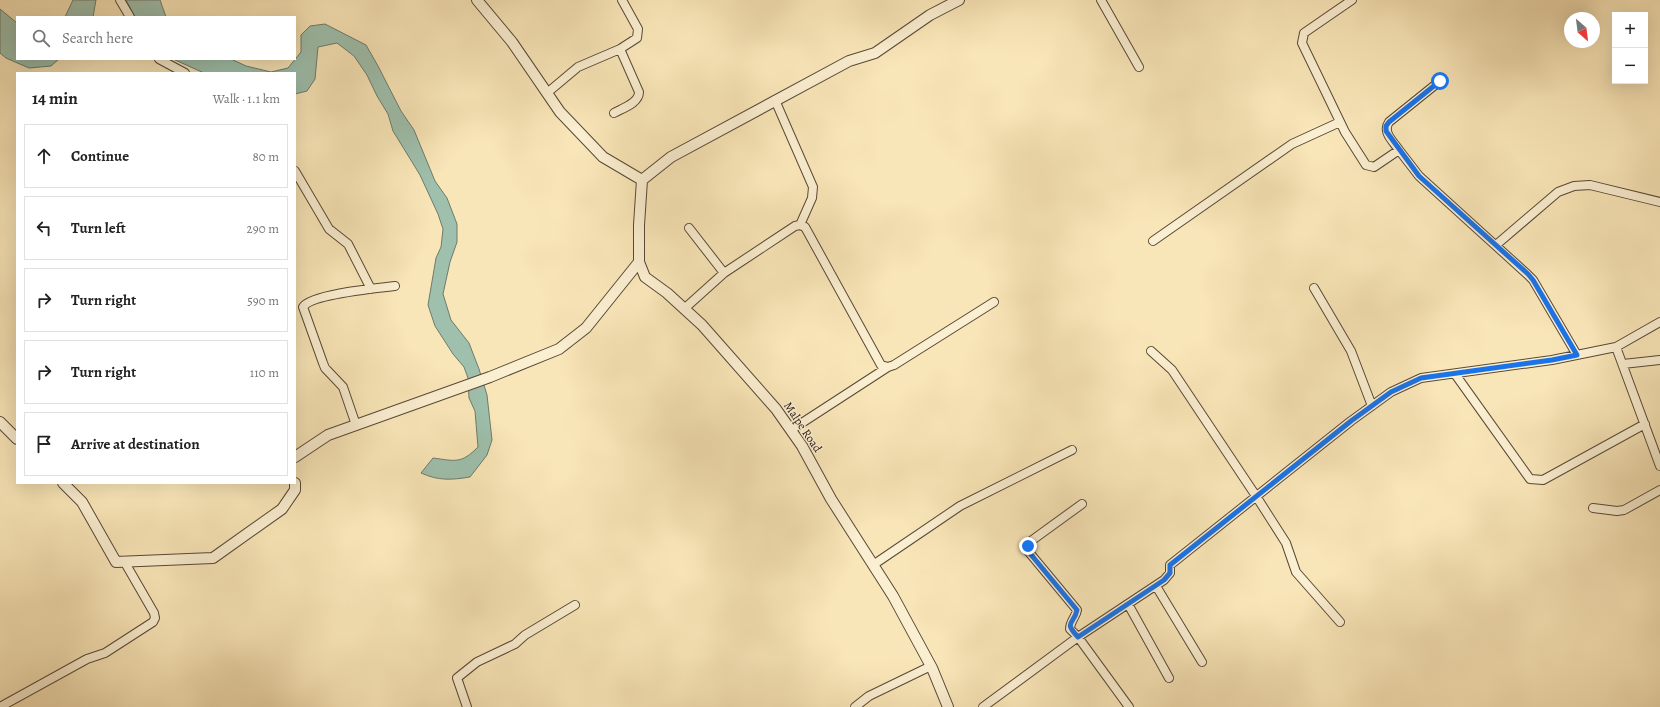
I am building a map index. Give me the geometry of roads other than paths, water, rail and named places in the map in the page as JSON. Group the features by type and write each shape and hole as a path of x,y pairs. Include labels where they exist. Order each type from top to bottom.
{"street":[{"path":"120,0 129,16"},
{"path":"478,0 512,42 560,112 603,157 642,180 671,157 849,61 875,53 930,15 959,0"},
{"path":"547,93 578,67 620,49 637,38 638,28 622,0"},
{"path":"1101,0 1139,67"},
{"path":"1352,0 1304,34 1302,43 1340,122 1366,165 1374,167 1399,150"},
{"path":"614,113 636,101 639,96 639,92 620,49"},
{"path":"161,60 183,72"},
{"path":"1440,81 1389,122 1386,126 1386,131 1419,176 1533,280 1577,355"},
{"path":"775,100 813,187 812,198 800,225"},
{"path":"1153,241 1292,144 1340,122"},
{"path":"296,173 329,229 348,244 371,289"},
{"name":"Malpe Road","path":"642,180 639,225 639,262 645,277 702,325 776,409 791,430 802,446 831,500 893,596 931,666 948,707"},
{"path":"1496,245 1558,192 1574,186 1590,185 1660,202"},
{"path":"684,309 724,273 795,226 800,225 805,227 881,365 888,367"},
{"path":"689,228 724,273"},
{"path":"296,456 328,435 490,377 559,349 586,328 639,262"},
{"path":"356,425 343,388 323,363 302,307 307,302 340,293 395,286"},
{"path":"1314,288 1351,351 1372,406"},
{"path":"791,430 888,367 894,365 994,302"},
{"path":"983,707 1078,637 1164,580 1170,573 1170,565 1256,496 1391,392 1421,378 1552,360 1616,347 1660,322"},
{"path":"1616,347 1660,466"},
{"path":"1151,351 1172,370 1256,496 1286,543 1296,572 1340,622"},
{"path":"1623,364 1660,360"},
{"path":"1454,374 1530,479 1533,480 1543,480 1645,424"},
{"path":"0,422 16,438"},
{"path":"873,565 960,506 1072,450"},
{"path":"64,484 82,502 116,562 213,558 282,509 295,490 295,484"},
{"path":"1594,508 1618,511 1624,510 1660,490"},
{"path":"1082,504 1031,542 1028,546 1028,551 1077,610 1070,629 1078,637 1129,707"},
{"path":"0,707 87,659 105,653 153,622 155,618 154,613 124,561"},
{"path":"1156,586 1202,662"},
{"path":"1128,604 1169,678"},
{"path":"467,707 458,678 460,674 477,662 515,644 527,633 575,605"},
{"path":"855,707 869,696 931,666"}]}
